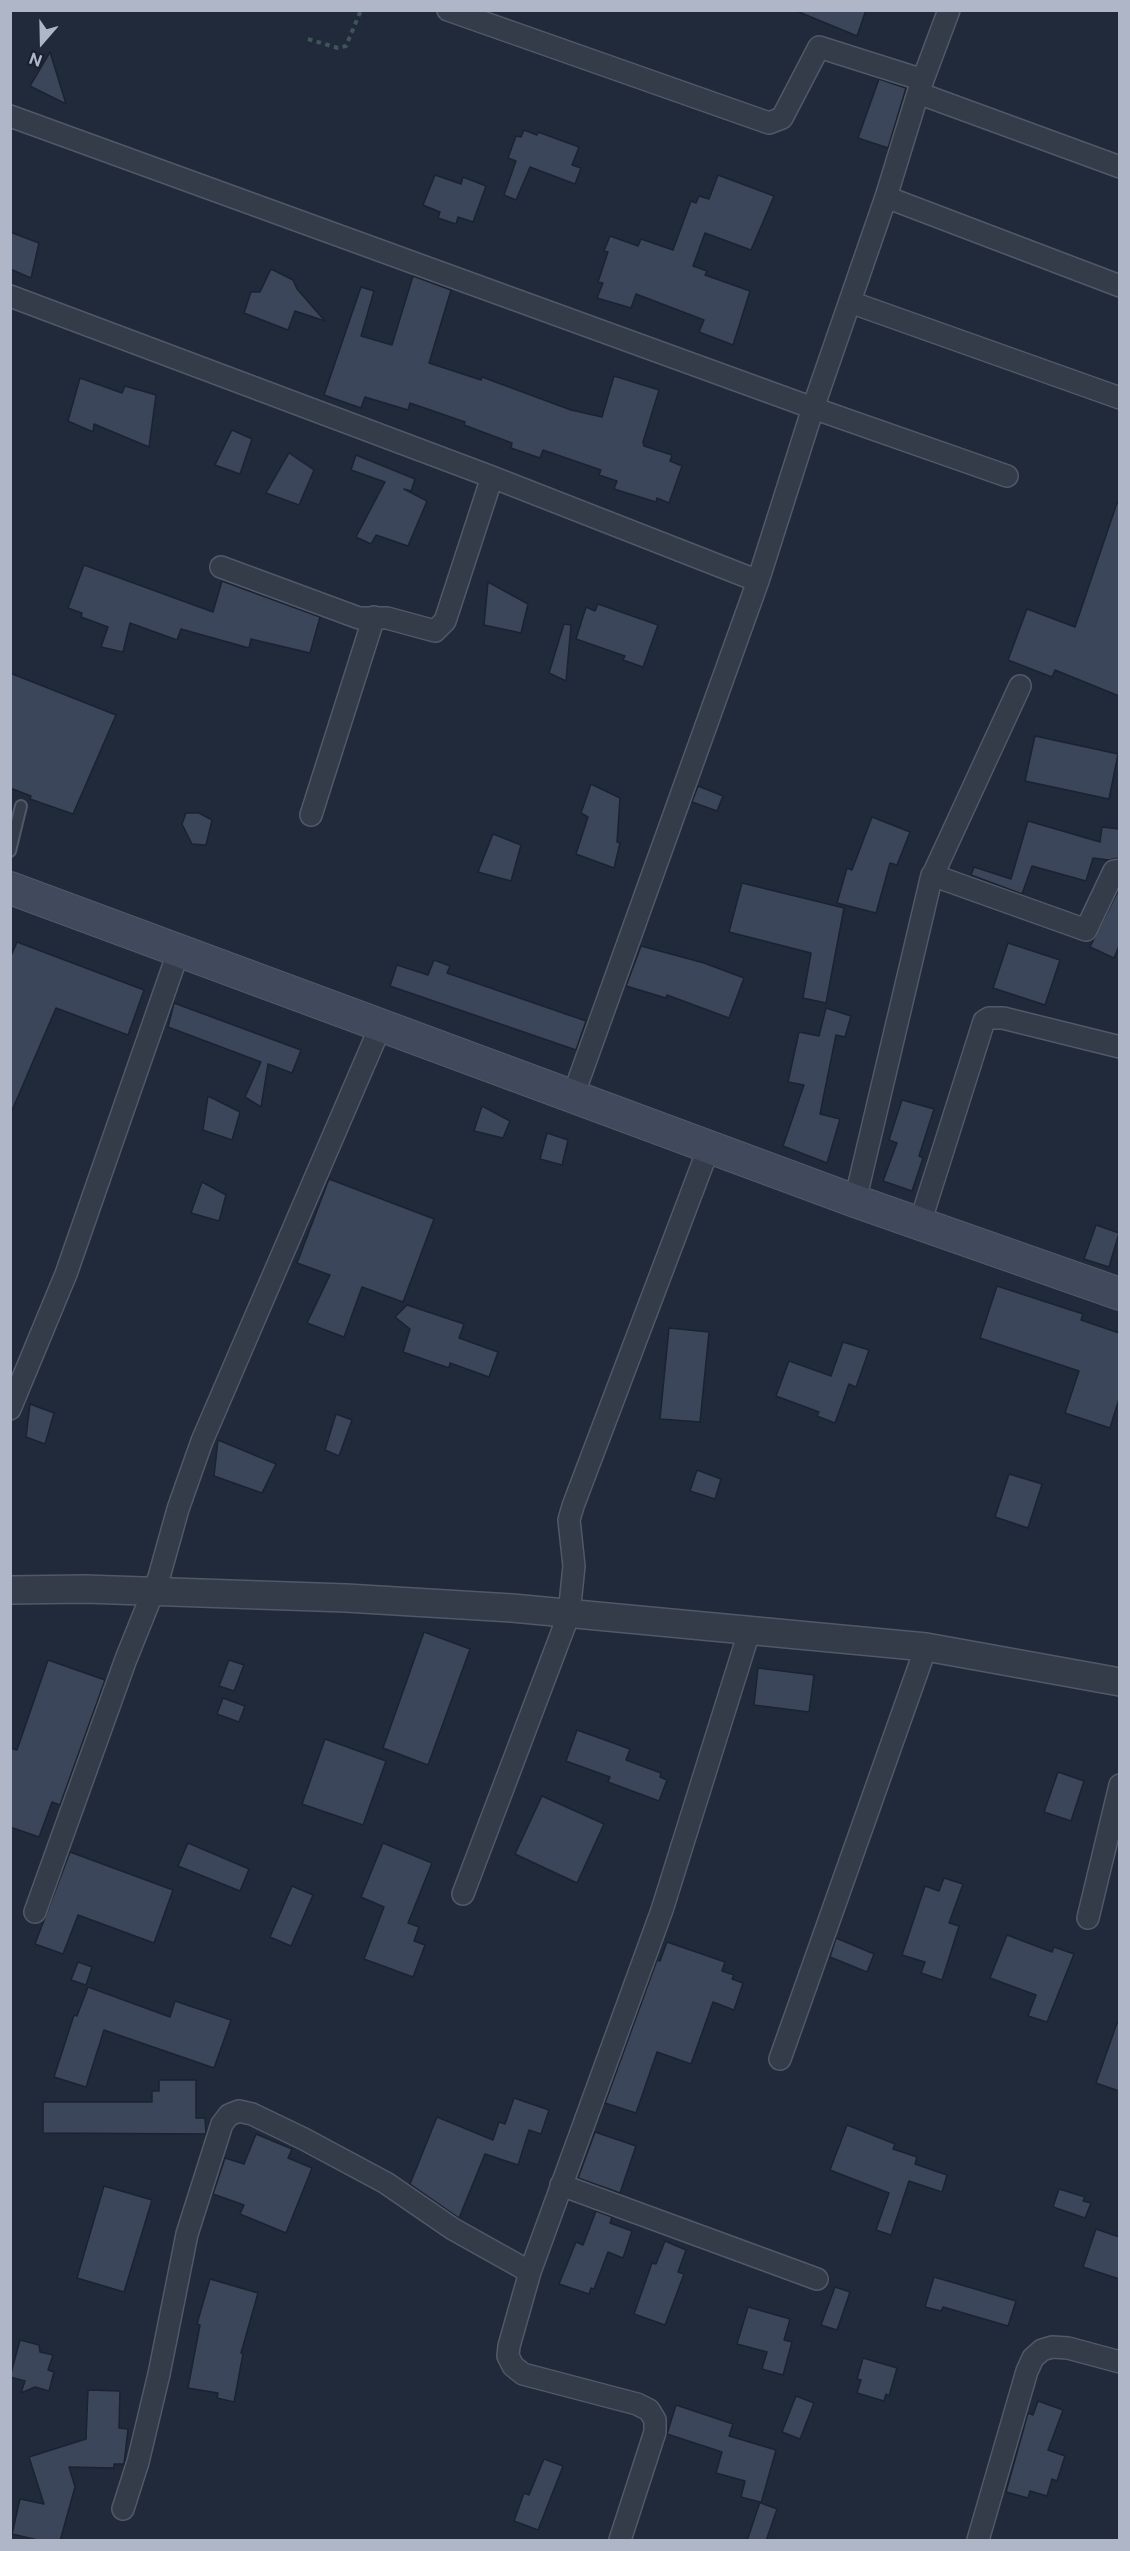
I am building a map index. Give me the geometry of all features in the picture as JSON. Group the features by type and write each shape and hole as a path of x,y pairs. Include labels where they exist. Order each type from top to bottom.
{"main road":[{"path":"10,888 855,1201 1119,1294"}],"street":[{"path":"448,10 769,123 782,118 819,47 1119,167"},
{"path":"573,1096 758,581 813,408 886,197 920,86 949,10"},
{"path":"10,116 813,408 1007,476"},
{"path":"886,197 1119,286"},
{"path":"10,296 492,477 758,581"},
{"path":"850,302 1119,398"},
{"path":"221,567 352,615 393,619 431,631 443,625 492,477"},
{"path":"311,814 374,617"},
{"path":"855,1201 932,875 1020,686"},
{"path":"932,875 1086,930 1114,872 1119,870"},
{"path":"10,1409 66,1274 179,950"},
{"path":"920,1223 984,1021 990,1018 1004,1018 1119,1047"},
{"path":"34,1912 126,1659 154,1592 178,1509 202,1441 381,1025"},
{"path":"463,1894 568,1614 574,1566 569,1520 573,1506 709,1147"},
{"path":"10,1590 85,1589 346,1598 750,1629 926,1647 1119,1682"},
{"path":"620,2541 655,2432 655,2420 649,2410 637,2404 523,2374 513,2366 508,2356 509,2346 530,2272 662,1910 750,1629"},
{"path":"780,2059 926,1647"},
{"path":"1088,1918 1119,1785"},
{"path":"123,2509 138,2462 159,2374 187,2234 222,2124 229,2115 239,2111 252,2114 304,2139 386,2183 453,2229 530,2272"},
{"path":"561,2185 817,2279"},
{"path":"978,2541 1026,2371 1034,2358 1042,2350 1052,2347 1068,2348 1119,2362"}],"lane":[{"path":"10,851 21,807"}],"path":[{"path":"308,39 338,48 346,46 361,10"}],"building":[{"path":"794,10 866,10 857,36"},
{"path":"50,52 66,104 30,86"},
{"path":"879,79 906,88 888,148 858,138"},
{"path":"524,130 537,135 538,132 579,147 572,165 581,168 575,184 530,167 516,200 504,195 516,161 508,158 516,136 521,137"},
{"path":"435,175 461,184 463,177 486,186 473,222 458,217 456,224 438,218 440,212 423,205"},
{"path":"718,175 774,196 751,250 705,233 693,266 707,271 705,275 750,291 733,345 699,332 704,320 636,294 631,308 597,298 603,283 598,282 608,252 604,251 610,236 638,246 641,239 673,250 691,201 696,203 699,196 709,199"},
{"path":"10,232 39,243 31,278 10,269"},
{"path":"271,269 293,280 297,289 325,321 295,311 288,330 244,313 251,292 260,292"},
{"path":"413,276 451,290 429,363 481,380 482,377 571,410 602,417 614,376 659,390 643,442 644,446 672,455 670,461 682,466 669,503 657,498 656,502 614,489 617,481 599,475 601,470 543,450 540,458 511,448 512,443 464,425 465,422 410,403 408,410 365,397 361,408 324,395 361,287 374,291 361,336 392,345"},
{"path":"80,378 122,393 125,386 156,395 149,447 94,424 93,432 68,421"},
{"path":"232,430 252,439 240,474 215,465"},
{"path":"289,453 314,470 299,505 266,493"},
{"path":"356,455 415,479 411,491 404,489 427,501 408,546 376,535 371,544 356,537 385,482 351,470"},
{"path":"1117,503 1119,504 1119,696 1055,670 1052,677 1008,660 1027,609 1075,627"},
{"path":"84,565 213,612 222,581 320,617 310,653 251,639 249,648 181,629 177,640 130,623 123,652 101,647 108,627 81,617 82,613 68,608"},
{"path":"488,582 528,604 521,633 484,625"},
{"path":"598,604 658,625 643,667 623,660 625,656 576,639 586,607 595,611"},
{"path":"564,624 571,625 566,681 549,673"},
{"path":"10,673 116,715 73,814 30,799 31,796 10,788"},
{"path":"1035,736 1118,754 1109,799 1025,781"},
{"path":"591,784 620,798 617,842 620,843 614,868 576,854 588,817 581,813"},
{"path":"698,786 723,796 717,811 692,802"},
{"path":"186,813 199,813 212,820 206,845 192,844 182,824"},
{"path":"872,817 910,832 897,865 890,863 876,913 837,903 847,868 852,870"},
{"path":"1028,821 1100,842 1102,827 1119,829 1119,858 1109,860 1093,858 1086,881 1032,866 1022,894 971,875 974,867 1011,879"},
{"path":"493,834 521,845 511,881 478,872"},
{"path":"742,883 844,908 826,1003 803,998 811,953 729,932"},
{"path":"1119,889 1119,946 1114,958 1090,947"},
{"path":"17,942 144,990 128,1035 56,1008 10,1115 10,958"},
{"path":"1008,943 1060,960 1045,1005 993,988"},
{"path":"641,946 704,963 744,978 729,1018 667,995 666,998 626,986"},
{"path":"434,960 450,966 447,973 586,1021 576,1050 390,986 397,965 428,975"},
{"path":"174,1003 301,1050 292,1073 268,1064 261,1107 245,1097 261,1062 168,1027"},
{"path":"826,1008 851,1016 845,1037 836,1035 820,1114 840,1119 827,1163 783,1146 804,1085 788,1082 799,1032 819,1036"},
{"path":"208,1096 240,1112 232,1140 203,1130"},
{"path":"902,1100 934,1109 919,1156 923,1158 912,1191 883,1181 897,1143 889,1140"},
{"path":"482,1106 510,1121 503,1138 474,1131"},
{"path":"547,1133 568,1140 562,1165 540,1159"},
{"path":"329,1179 434,1219 403,1302 362,1287 344,1337 307,1323 330,1275 297,1263"},
{"path":"202,1182 226,1195 219,1221 191,1213"},
{"path":"1096,1225 1119,1233 1109,1267 1084,1259"},
{"path":"997,1286 1083,1314 1081,1320 1119,1333 1119,1399 1110,1428 1065,1413 1079,1371 980,1338"},
{"path":"407,1305 464,1324 459,1338 498,1352 489,1377 450,1363 449,1368 403,1352 410,1329 395,1317"},
{"path":"669,1328 709,1332 700,1422 660,1419"},
{"path":"843,1342 869,1350 856,1387 849,1384 835,1423 817,1416 819,1412 776,1396 789,1361 831,1376"},
{"path":"30,1404 54,1413 45,1444 26,1437"},
{"path":"336,1414 352,1420 339,1456 325,1450"},
{"path":"218,1440 276,1464 262,1493 214,1476"},
{"path":"697,1470 721,1479 715,1499 690,1491"},
{"path":"1009,1474 1042,1484 1028,1528 995,1517"},
{"path":"424,1632 470,1649 428,1765 383,1748"},
{"path":"48,1660 105,1680 60,1805 52,1802 39,1837 10,1827 10,1748 17,1750"},
{"path":"229,1660 244,1665 234,1691 219,1686"},
{"path":"758,1668 814,1675 809,1712 754,1705"},
{"path":"223,1698 245,1706 239,1722 217,1714"},
{"path":"577,1730 630,1749 626,1760 661,1773 660,1777 667,1780 659,1801 608,1782 610,1777 566,1761"},
{"path":"325,1739 386,1761 363,1825 302,1804"},
{"path":"1058,1772 1084,1781 1071,1821 1044,1812"},
{"path":"542,1796 604,1824 577,1883 515,1854"},
{"path":"188,1843 249,1869 240,1891 178,1866"},
{"path":"383,1843 432,1863 408,1923 419,1927 414,1941 425,1945 413,1977 364,1959 384,1907 361,1897"},
{"path":"70,1852 173,1890 154,1943 78,1915 63,1954 35,1944"},
{"path":"944,1878 963,1884 949,1923 959,1926 942,1980 921,1973 925,1962 902,1955 925,1886 939,1891"},
{"path":"292,1886 313,1895 291,1946 270,1937"},
{"path":"1007,1935 1052,1952 1054,1947 1074,1954 1047,2022 1028,2016 1036,1995 990,1978"},
{"path":"836,1938 874,1954 867,1972 830,1957"},
{"path":"667,1942 725,1962 722,1971 734,1975 732,1979 743,1983 734,2010 713,2002 691,2064 657,2052 636,2113 605,2103 657,1960 660,1961"},
{"path":"78,1962 92,1967 86,1985 71,1980"},
{"path":"88,1987 170,2017 175,2001 231,2020 214,2068 104,2030 86,2087 54,2077 74,2015 77,2016"},
{"path":"1117,2023 1119,2024 1119,2091 1096,2083"},
{"path":"159,2080 196,2080 196,2118 205,2118 206,2134 43,2133 43,2102 152,2102 152,2091 159,2091"},
{"path":"514,2098 549,2110 541,2134 529,2130 518,2165 485,2154 459,2218 410,2184 437,2117 493,2140 499,2122 505,2124"},
{"path":"847,2125 895,2144 893,2149 917,2157 915,2164 947,2175 942,2192 909,2181 891,2235 876,2230 889,2193 830,2170"},
{"path":"595,2132 636,2146 620,2193 578,2178"},
{"path":"256,2134 292,2149 288,2158 312,2168 286,2233 240,2214 244,2205 213,2194 225,2158 244,2164"},
{"path":"104,2186 152,2200 124,2292 77,2278"},
{"path":"1059,2189 1085,2197 1083,2201 1091,2203 1085,2218 1053,2207"},
{"path":"596,2211 612,2217 610,2223 632,2231 623,2258 608,2252 594,2289 591,2288 589,2294 559,2284 576,2242 583,2245"},
{"path":"1096,2229 1119,2237 1119,2279 1083,2267"},
{"path":"665,2241 686,2250 678,2272 684,2274 665,2325 634,2314 652,2263 656,2264"},
{"path":"934,2277 1016,2301 1008,2326 943,2307 941,2311 925,2307"},
{"path":"210,2279 258,2293 241,2353 243,2354 234,2402 217,2398 218,2393 188,2388 200,2325 197,2324"},
{"path":"835,2287 850,2292 837,2330 821,2325"},
{"path":"748,2307 790,2319 784,2340 792,2342 783,2375 762,2369 767,2352 737,2344"},
{"path":"20,2340 39,2345 40,2352 53,2355 48,2370 54,2372 49,2391 35,2387 21,2393 25,2381 10,2377"},
{"path":"863,2358 897,2368 889,2396 886,2394 884,2401 857,2393 861,2380 857,2379"},
{"path":"88,2390 120,2391 119,2428 128,2429 124,2464 114,2464 114,2468 69,2467 75,2487 60,2541 42,2541 12,2534 20,2499 44,2504 29,2457 86,2439"},
{"path":"796,2396 814,2403 800,2439 782,2432"},
{"path":"1038,2401 1063,2410 1048,2450 1065,2456 1057,2481 1052,2479 1047,2496 1030,2491 1028,2498 1006,2492 1028,2413 1033,2415"},
{"path":"676,2405 733,2424 729,2436 776,2450 761,2503 777,2509 766,2541 747,2541 760,2502 741,2497 745,2481 716,2473 722,2452 667,2434"},
{"path":"544,2459 563,2466 538,2530 514,2521 524,2493 529,2495"}]}
